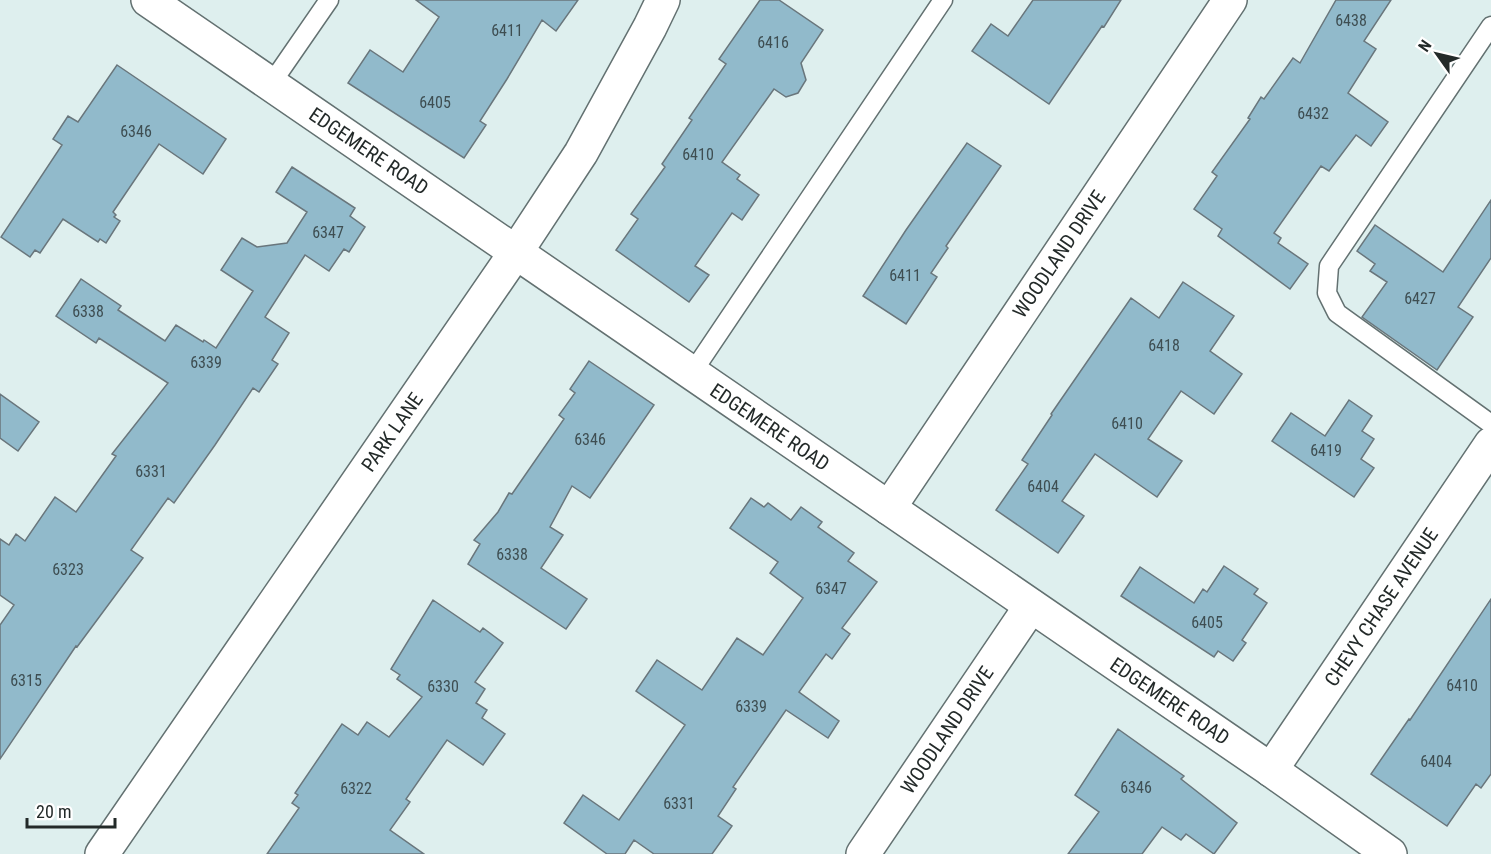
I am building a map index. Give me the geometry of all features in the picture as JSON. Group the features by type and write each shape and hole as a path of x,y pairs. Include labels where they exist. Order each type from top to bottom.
{"street":[{"name":"EDGEMERE ROAD","path":"148,0 1390,854"},
{"name":"PARK LANE","path":"102,854 516,252 581,153 663,0"},
{"name":"WOODLAND DRIVE","path":"889,508 1230,0"},
{"name":"CHEVY CHASE AVENUE","path":"1271,770 1491,444"},
{"name":"WOODLAND DRIVE","path":"863,854 1031,606"}],"lane":[{"path":"271,84 329,0"},
{"path":"693,374 943,0"},
{"path":"1491,26 1329,266 1327,293 1337,313 1491,424"}],"building":[{"path":"416,0 578,0 556,31 542,20 480,121 486,125 464,158 348,83 370,50 403,72 439,17"},
{"path":"760,0 779,0 823,30 801,63 806,80 798,93 786,97 774,89 722,162 740,175 737,179 759,195 742,220 732,213 695,266 709,275 689,302 616,250 638,219 631,214 665,167 662,164 692,120 689,118 726,64 719,59"},
{"path":"1033,0 1121,0 1049,104 972,51 991,24 1008,36"},
{"path":"1336,0 1391,0 1364,41 1376,49 1348,93 1388,122 1371,146 1356,135 1329,171 1321,166 1274,233 1281,238 1278,243 1308,264 1290,289 1218,236 1222,229 1194,209 1217,176 1212,172 1250,119 1248,118 1261,97 1264,99 1293,58 1300,63"},
{"path":"117,65 226,139 203,174 159,144 113,212 116,215 114,217 120,221 106,243 100,239 98,242 63,219 40,253 35,250 30,257 1,237 62,145 53,139 68,116 78,122"},
{"path":"967,143 1001,166 946,246 948,248 931,273 937,277 906,324 863,296"},
{"path":"292,167 355,208 350,216 365,227 349,252 344,249 329,271 305,255 265,317 289,333 272,360 278,364 259,392 253,388 174,503 168,498 131,550 143,558 76,646 0,759 0,625 14,605 0,595 0,539 9,545 16,534 25,541 55,497 76,512 116,456 112,454 168,383 99,338 96,343 56,316 81,279 121,306 118,310 165,341 176,325 216,348 253,291 221,270 242,238 257,247 287,243 307,212 276,192"},
{"path":"1491,200 1491,258 1458,307 1473,317 1437,370 1362,317 1387,282 1370,271 1375,264 1357,251 1375,225 1443,272"},
{"path":"1183,282 1234,316 1210,351 1242,374 1214,414 1181,391 1148,439 1182,461 1157,497 1095,454 1062,501 1084,516 1058,553 996,510 1028,464 1022,460 1051,414 1131,298 1159,318"},
{"path":"589,361 654,405 590,498 572,486 550,527 563,535 541,568 587,599 566,629 468,564 480,544 474,540 498,512 509,493 512,494 564,419 559,415 575,393 570,389"},
{"path":"0,394 39,422 18,451 0,438"},
{"path":"1349,400 1372,416 1362,431 1374,439 1361,459 1374,468 1354,497 1272,441 1291,413 1325,436"},
{"path":"751,498 764,507 768,503 791,520 801,507 822,522 818,527 854,553 848,561 877,582 842,628 850,634 832,659 826,654 799,692 839,721 828,738 786,710 733,787 736,789 718,816 732,826 712,854 654,854 634,840 625,854 607,854 564,823 583,795 619,820 685,725 636,691 657,660 702,690 737,638 763,655 803,598 770,573 778,562 730,528"},
{"path":"1224,566 1258,589 1254,594 1267,603 1242,640 1246,643 1233,661 1218,651 1214,657 1121,596 1140,567 1194,603 1203,589 1207,592"},
{"path":"1491,599 1491,774 1481,788 1476,784 1447,826 1371,774"},
{"path":"433,600 480,632 483,628 503,643 475,682 485,689 476,703 487,710 482,718 505,734 483,765 447,740 406,799 410,802 390,830 424,854 267,854 299,808 292,803 298,795 295,793 342,724 358,735 367,722 389,737 422,697 397,679 400,675 391,669"},
{"path":"1118,729 1184,776 1181,779 1237,823 1214,854 1186,834 1181,840 1162,827 1142,854 1068,854 1099,812 1075,795"}]}
